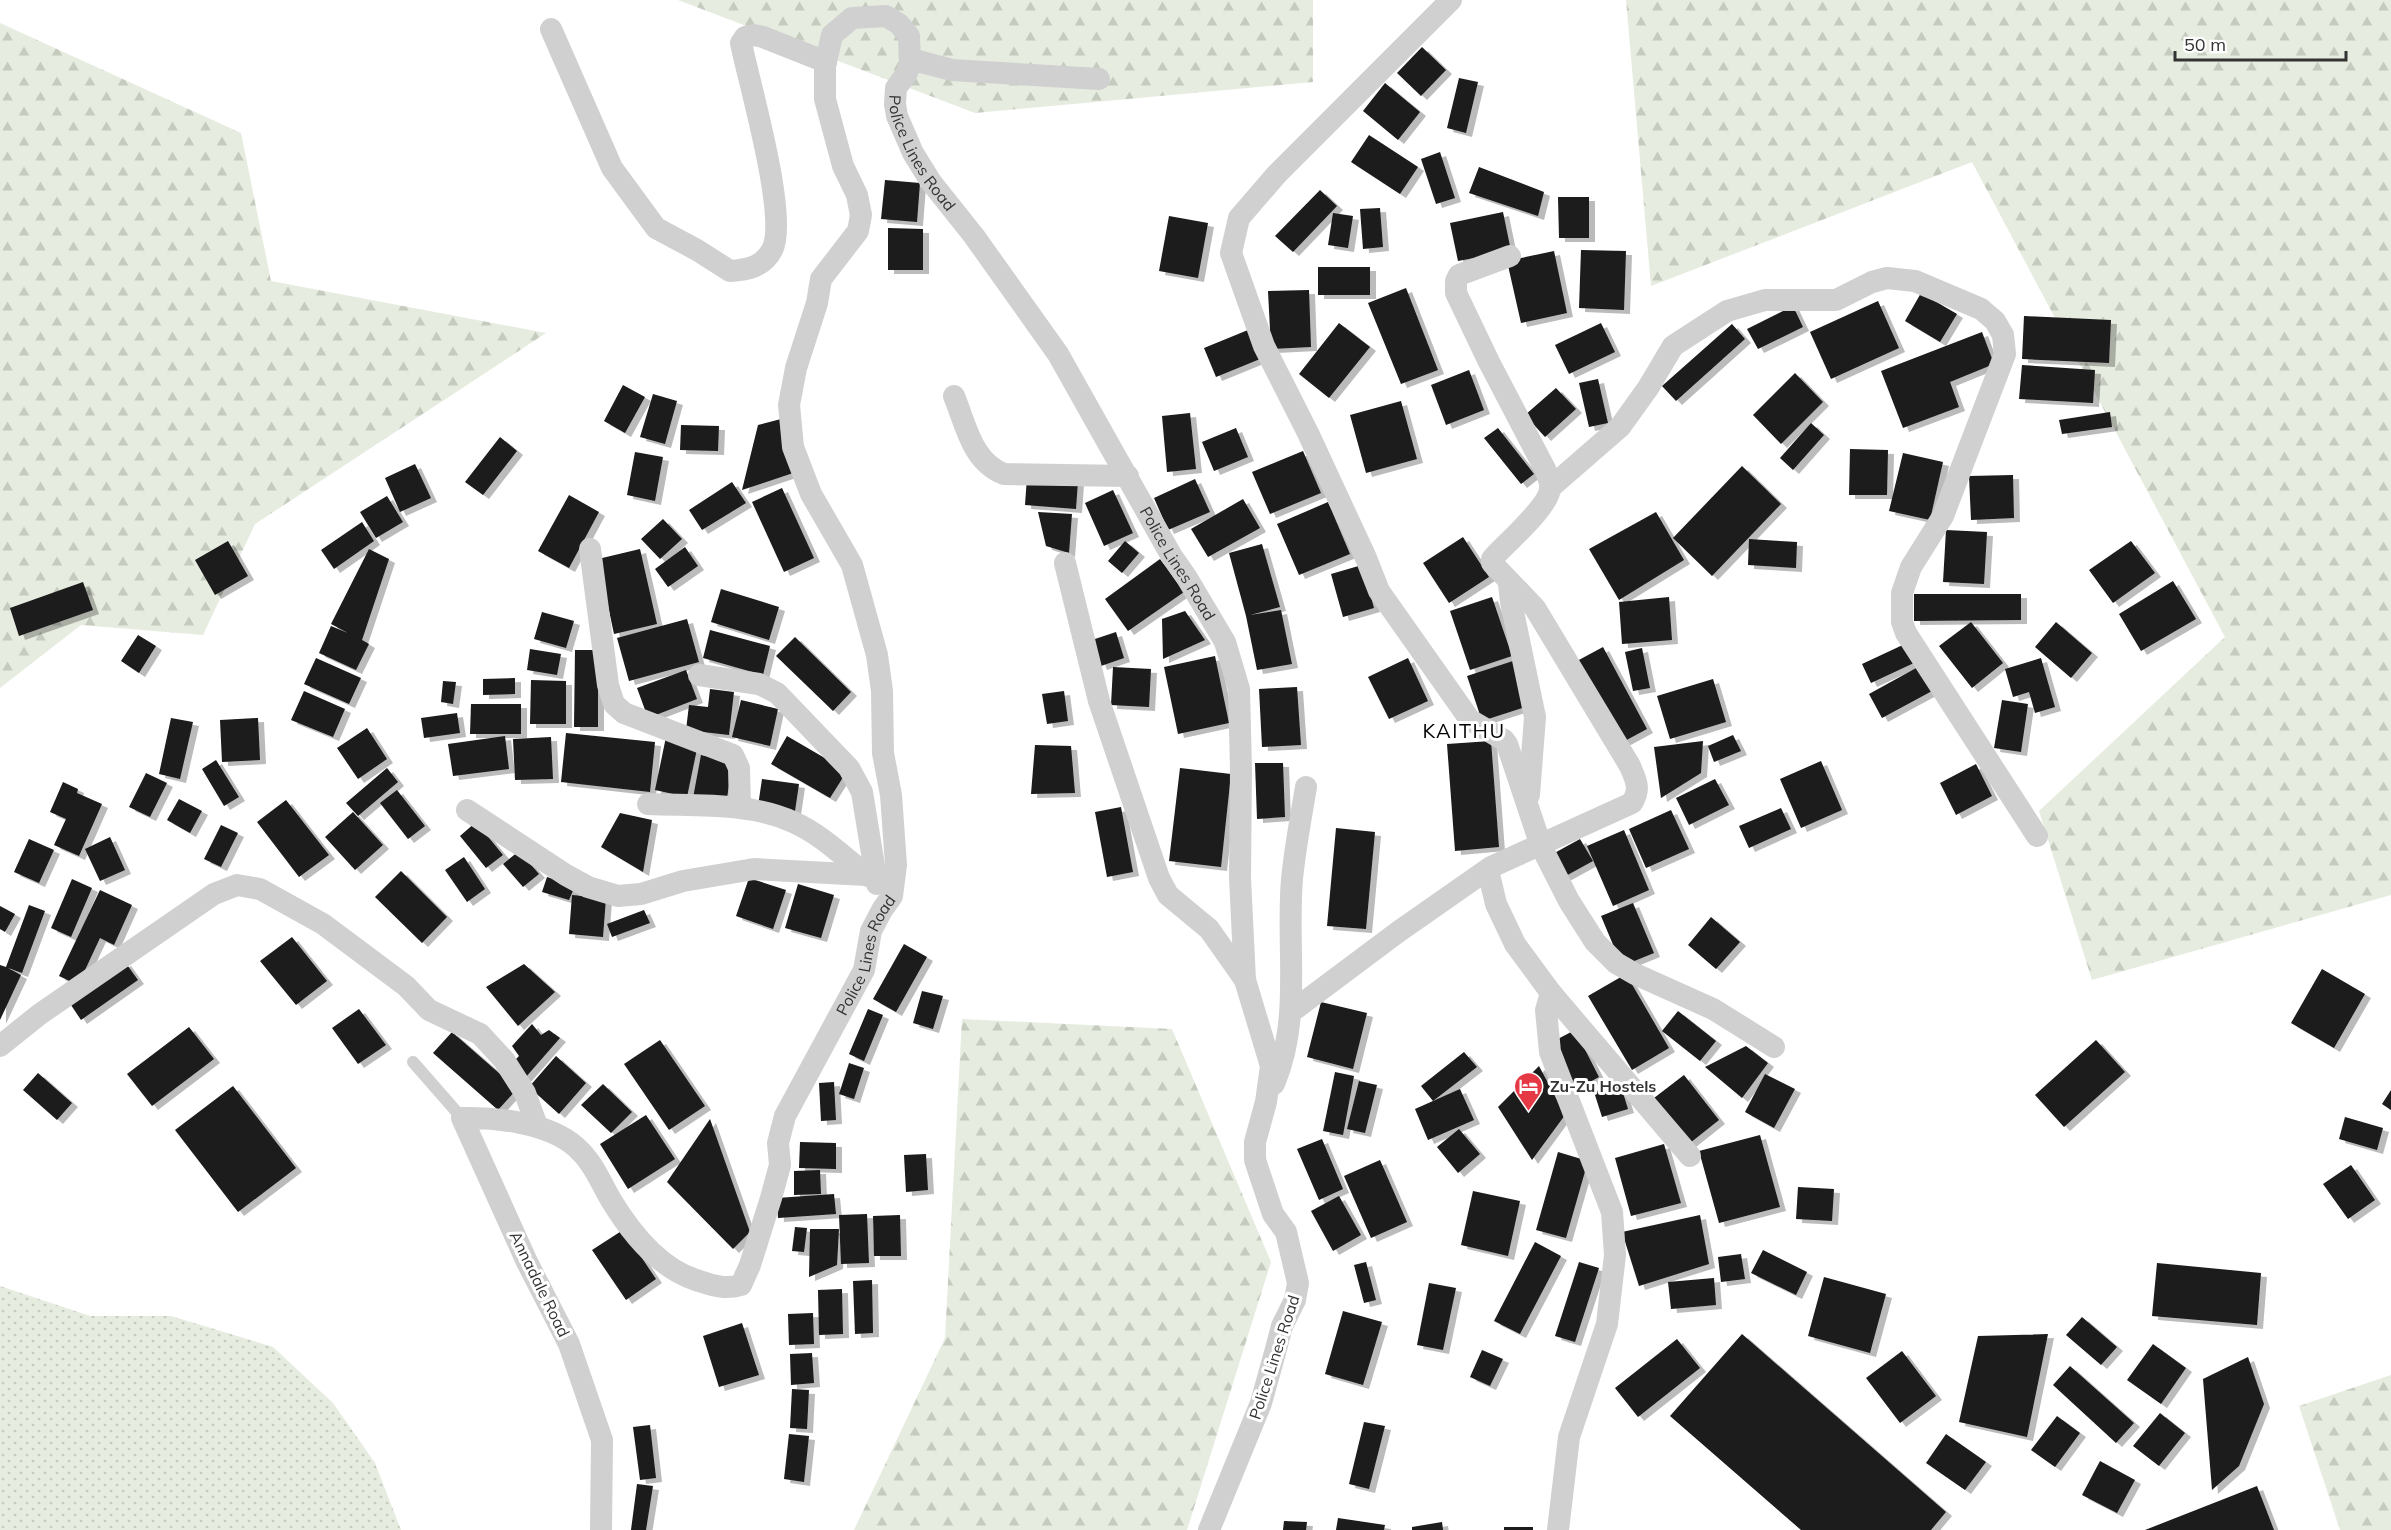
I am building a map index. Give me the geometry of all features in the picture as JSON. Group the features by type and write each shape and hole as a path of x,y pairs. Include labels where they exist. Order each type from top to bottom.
{"street":[{"path":"1451,0 1277,174 1239,218 1231,253 1264,346 1317,453 1379,591 1470,720 1507,744 1541,846 1583,925 1595,942 1616,963 1713,1009 1774,1047"},
{"name":"Police Lines Road","path":"462,1118 537,1126 574,1145 589,1161 627,1224 667,1267 684,1276 716,1287 730,1288 741,1285 750,1265 780,1165 778,1143 785,1116 864,970 871,931 882,910 879,885 896,865 895,831 884,753 882,691 877,655 852,565 811,494 793,447 789,405 796,368 817,303 821,279 858,231 861,215 857,195 843,166 825,99 826,62 832,36 852,18 886,16 900,24 909,36 910,59 907,73 896,88 895,104 897,116 913,153 931,182 974,236 1058,354 1171,555 1225,642 1239,689 1240,878 1245,980 1271,1066 1266,1102 1255,1142 1255,1160 1273,1214 1286,1232 1298,1283 1295,1300 1282,1326 1261,1403 1209,1530"},
{"path":"551,29 612,168 656,228 697,250 729,272 750,269 765,260 773,248 777,223 771,177 741,43 745,37 754,35 826,62"},
{"path":"910,59 952,70 1099,79"},
{"path":"1510,255 1459,274 1456,281 1456,293 1545,469 1551,487"},
{"path":"1291,1012 1398,932 1488,870 1632,803 1636,796 1637,782 1535,608 1493,566 1492,559 1531,519 1547,498 1551,487 1620,427 1648,388 1673,346 1727,311 1764,300 1836,300 1872,282 1887,278 1915,281 1981,309 1995,321 2003,335 2005,354 1943,516 1911,567 1902,593 1902,622 1912,643 2037,836"},
{"path":"954,396 977,454 992,469 1004,474 1128,476"},
{"path":"590,549 608,685 614,704 624,713 734,755 739,768 740,808"},
{"path":"1065,563 1099,701 1159,878 1168,895 1209,929 1245,980"},
{"path":"1509,584 1535,717 1535,743 1528,806"},
{"path":"699,675 759,684 777,693 849,768 862,792 879,885"},
{"path":"1266,1102 1284,1060 1291,1012 1292,879 1306,787"},
{"path":"648,804 753,809 794,822 831,847 879,885"},
{"path":"468,810 588,887 618,896 641,894 683,881 754,869 879,885"},
{"path":"1488,870 1496,904 1515,944 1551,993 1690,1156"},
{"path":"0,1046 40,1014 214,894 237,885 260,889 323,924 406,986 429,1010 480,1034 504,1059 525,1093 537,1126"},
{"path":"1551,993 1546,1010 1550,1052 1612,1212 1615,1255 1607,1324 1569,1437 1558,1530"},
{"name":"Annadale Road","path":"462,1118 527,1262 569,1344 602,1440 601,1530"}],"lane":[{"name":"Annadale Road","path":"413,1062 462,1118"}],"green space":[{"path":"678,0 1313,0 1313,82 975,113"},
{"path":"1626,0 2391,0 2391,895 2092,980 2039,811 2225,637 1972,162 1651,286"},
{"path":"0,23 241,133 271,281 546,333 255,524 203,635 81,625 0,688"},
{"path":"962,1019 1172,1029 1271,1262 1187,1530 854,1530 945,1338"},
{"path":"0,1286 90,1316 171,1316 273,1347 333,1403 375,1463 401,1530 0,1530"},
{"path":"2391,1375 2391,1530 2340,1530 2299,1406"}],"building":[{"path":"1422,47 1446,70 1421,96 1397,73"},
{"path":"1459,78 1478,82 1466,133 1447,128"},
{"path":"1385,83 1420,112 1398,140 1363,111"},
{"path":"1369,135 1418,167 1400,194 1351,162"},
{"path":"1440,152 1455,198 1436,204 1421,159"},
{"path":"1479,167 1544,192 1538,216 1469,193"},
{"path":"885,180 920,183 917,222 881,219"},
{"path":"1320,190 1337,206 1293,252 1275,236"},
{"path":"1558,197 1589,197 1589,238 1559,238"},
{"path":"1380,208 1383,247 1363,249 1360,209"},
{"path":"1503,212 1511,251 1458,261 1450,223"},
{"path":"1333,213 1353,216 1348,248 1328,245"},
{"path":"1169,216 1208,223 1198,278 1159,271"},
{"path":"888,228 923,229 923,270 888,270"},
{"path":"1581,250 1626,251 1624,310 1579,308"},
{"path":"1554,251 1567,313 1521,323 1507,261"},
{"path":"1318,267 1370,267 1370,295 1318,295"},
{"path":"1406,288 1438,370 1401,384 1368,303"},
{"path":"1309,290 1311,347 1271,349 1268,291"},
{"path":"1921,293 1957,314 1940,342 1905,321"},
{"path":"1878,301 1899,348 1831,379 1810,332"},
{"path":"1793,306 1803,327 1758,349 1747,329"},
{"path":"2024,316 2111,320 2109,363 2022,359"},
{"path":"1339,323 1370,347 1329,398 1299,374"},
{"path":"1601,323 1615,352 1569,374 1555,345"},
{"path":"1732,324 1745,339 1676,401 1662,386"},
{"path":"1248,330 1260,359 1216,377 1204,348"},
{"path":"1982,332 1994,364 1950,382 1959,407 1903,428 1881,371"},
{"path":"2022,365 2095,370 2093,403 2019,399"},
{"path":"1469,370 1484,410 1446,425 1431,385"},
{"path":"1795,373 1823,402 1781,444 1753,415"},
{"path":"1598,379 1608,423 1589,427 1579,383"},
{"path":"623,385 645,397 625,433 604,421"},
{"path":"1556,388 1576,409 1545,437 1525,415"},
{"path":"653,394 677,401 665,444 640,437"},
{"path":"1401,401 1417,459 1366,473 1350,415"},
{"path":"2110,412 2112,427 2062,434 2059,420"},
{"path":"1190,413 1196,469 1167,472 1162,416"},
{"path":"781,419 799,471 742,490 758,425"},
{"path":"1811,423 1824,435 1793,470 1780,458"},
{"path":"681,425 719,426 718,451 680,450"},
{"path":"1236,428 1248,457 1214,471 1202,442"},
{"path":"1498,428 1534,474 1521,484 1484,438"},
{"path":"500,437 517,451 483,495 465,482"},
{"path":"1850,449 1888,450 1887,495 1849,495"},
{"path":"1303,451 1321,493 1270,514 1252,472"},
{"path":"635,452 663,457 655,501 627,495"},
{"path":"1903,453 1943,462 1930,520 1889,511"},
{"path":"415,464 431,498 400,512 385,478"},
{"path":"1742,466 1781,504 1712,576 1673,538"},
{"path":"2013,475 2014,518 1971,520 1969,476"},
{"path":"1027,477 1078,481 1076,509 1025,505"},
{"path":"1195,479 1210,512 1168,530 1154,498"},
{"path":"732,482 746,503 702,530 689,510"},
{"path":"782,488 814,558 784,572 752,502"},
{"path":"1113,490 1133,533 1104,546 1085,503"},
{"path":"569,495 599,512 569,568 538,551"},
{"path":"387,496 403,522 376,538 360,512"},
{"path":"1243,499 1260,528 1208,557 1191,529"},
{"path":"1328,502 1350,554 1299,575 1277,524"},
{"path":"1038,512 1072,514 1069,553 1046,546"},
{"path":"1656,512 1684,560 1619,600 1589,549"},
{"path":"663,519 682,539 660,559 641,539"},
{"path":"362,522 374,541 334,569 321,550"},
{"path":"1946,530 1987,532 1984,584 1943,582"},
{"path":"1463,537 1489,577 1449,603 1423,563"},
{"path":"1749,539 1797,542 1796,568 1748,565"},
{"path":"228,541 248,576 215,595 195,560"},
{"path":"1125,541 1139,553 1122,573 1108,561"},
{"path":"2131,541 2155,573 2113,603 2089,570"},
{"path":"1262,544 1280,607 1250,615 1281,610 1292,664 1257,670 1246,616 1229,553"},
{"path":"685,547 698,566 668,587 655,569"},
{"path":"369,549 389,559 362,640 369,644 356,670 319,653 331,626 348,633 331,624"},
{"path":"640,549 657,624 614,634 598,559"},
{"path":"1160,559 1184,592 1128,631 1105,599"},
{"path":"1362,565 1374,608 1343,617 1331,574"},
{"path":"2173,581 2196,619 2141,651 2119,614"},
{"path":"83,582 93,610 19,636 10,608"},
{"path":"721,589 779,607 769,640 711,622"},
{"path":"1914,594 2021,594 2021,620 1914,621"},
{"path":"1492,597 1512,656 1470,670 1450,611"},
{"path":"1669,597 1672,640 1622,644 1619,602"},
{"path":"1185,611 1205,640 1163,659 1162,619"},
{"path":"542,612 574,621 566,648 534,639"},
{"path":"687,619 699,662 629,681 617,638"},
{"path":"1971,622 2003,663 1972,688 1939,646"},
{"path":"2056,622 2092,653 2071,678 2035,647"},
{"path":"710,630 770,646 763,675 703,658"},
{"path":"1116,632 1124,658 1101,666 1092,640"},
{"path":"138,635 156,646 139,673 121,661"},
{"path":"795,637 851,692 833,711 776,656"},
{"path":"1907,643 1916,662 1871,683 1862,664"},
{"path":"1603,647 1647,729 1621,743 1577,661"},
{"path":"1642,648 1650,688 1633,691 1625,652"},
{"path":"530,649 561,654 557,675 527,670"},
{"path":"575,650 598,650 598,727 574,727"},
{"path":"1215,656 1229,723 1178,734 1164,667"},
{"path":"316,658 361,678 349,704 304,684"},
{"path":"1408,658 1428,701 1389,719 1368,677"},
{"path":"2041,658 2055,707 2035,713 2029,692 2013,697 2005,669"},
{"path":"1513,661 1528,706 1482,721 1467,676"},
{"path":"1113,667 1151,669 1149,707 1111,705"},
{"path":"1918,667 1932,691 1882,718 1869,694"},
{"path":"686,670 697,699 648,718 637,688"},
{"path":"515,678 515,694 483,695 483,679"},
{"path":"1713,679 1726,722 1670,739 1657,696"},
{"path":"531,680 566,681 566,724 530,724"},
{"path":"443,681 456,682 453,704 441,702"},
{"path":"1297,687 1301,745 1262,747 1259,689"},
{"path":"710,689 734,692 729,735 686,730 689,705 708,707"},
{"path":"304,691 345,709 333,737 291,720"},
{"path":"1064,691 1068,721 1047,724 1042,694"},
{"path":"741,700 778,709 770,746 732,737"},
{"path":"2002,700 2028,704 2021,752 1994,748"},
{"path":"471,704 521,704 521,734 470,734"},
{"path":"457,713 460,733 424,738 421,718"},
{"path":"171,718 193,722 180,779 159,774"},
{"path":"258,718 260,760 222,762 220,720"},
{"path":"367,728 387,759 358,779 337,748"},
{"path":"566,733 655,742 650,792 561,782"},
{"path":"1733,735 1741,751 1714,762 1708,746"},
{"path":"505,736 509,769 453,776 448,744"},
{"path":"787,736 847,771 830,798 771,764"},
{"path":"551,737 553,779 515,780 513,739"},
{"path":"666,737 698,744 687,797 655,790"},
{"path":"1491,741 1499,847 1455,851 1447,744"},
{"path":"1703,741 1701,773 1661,798 1654,747"},
{"path":"1035,745 1071,746 1075,793 1031,794"},
{"path":"701,755 733,761 726,804 693,798"},
{"path":"216,760 239,797 224,806 202,769"},
{"path":"1821,761 1842,810 1801,828 1780,779"},
{"path":"1255,763 1283,763 1285,817 1257,819"},
{"path":"1976,764 1992,796 1956,815 1940,783"},
{"path":"387,768 398,782 358,816 346,803"},
{"path":"1180,768 1231,774 1221,867 1169,861"},
{"path":"146,773 167,783 150,817 129,807"},
{"path":"762,779 799,784 795,811 758,806"},
{"path":"1715,779 1729,805 1689,825 1676,798"},
{"path":"63,782 78,789 77,793 102,804 79,856 54,845 66,819 50,812"},
{"path":"397,790 425,826 408,839 380,803"},
{"path":"179,799 202,811 190,833 167,820"},
{"path":"286,800 329,855 299,877 257,822"},
{"path":"1121,807 1133,872 1107,877 1095,812"},
{"path":"1781,808 1791,829 1749,848 1739,826"},
{"path":"1671,810 1689,849 1646,868 1629,829"},
{"path":"353,812 383,845 355,870 325,837"},
{"path":"620,813 652,820 643,872 601,847"},
{"path":"476,822 503,855 486,868 460,836"},
{"path":"221,825 238,833 221,867 204,859"},
{"path":"1336,828 1375,832 1366,929 1327,926"},
{"path":"1624,830 1649,890 1613,906 1587,846"},
{"path":"110,837 125,870 100,881 85,849"},
{"path":"29,839 54,850 39,883 14,872"},
{"path":"1580,839 1593,861 1562,878 1549,856"},
{"path":"519,851 539,874 523,887 503,864"},
{"path":"464,857 485,889 467,902 445,870"},
{"path":"401,871 447,917 422,943 375,897"},
{"path":"547,877 575,886 569,900 542,892"},
{"path":"749,878 786,890 773,929 736,916"},
{"path":"72,879 92,888 71,937 51,928"},
{"path":"798,884 834,895 821,938 785,928"},
{"path":"100,890 132,905 114,945 100,938 78,985 59,976"},
{"path":"572,895 606,898 603,937 569,934"},
{"path":"1633,903 1654,953 1622,966 1601,916"},
{"path":"29,905 45,911 22,973 8,968 21,975 0,1020 0,965 6,967"},
{"path":"0,906 15,914 5,932 0,929"},
{"path":"644,910 650,923 612,937 607,924"},
{"path":"1711,917 1740,942 1716,969 1688,945"},
{"path":"292,937 327,981 296,1005 260,961"},
{"path":"904,944 927,957 896,1012 873,999"},
{"path":"125,962 138,980 81,1020 69,1002"},
{"path":"524,964 555,992 518,1026 486,987"},
{"path":"2322,969 2365,994 2334,1048 2291,1023"},
{"path":"1626,974 1669,1048 1632,1070 1588,996"},
{"path":"922,991 943,996 933,1029 913,1023"},
{"path":"1321,1002 1367,1013 1353,1069 1307,1057"},
{"path":"359,1009 386,1045 358,1064 332,1028"},
{"path":"868,1009 883,1015 864,1061 849,1054"},
{"path":"1678,1011 1716,1041 1700,1061 1662,1031"},
{"path":"532,1024 541,1035 549,1030 560,1038 525,1078 513,1062 519,1056 512,1046"},
{"path":"189,1027 214,1059 152,1106 127,1074"},
{"path":"1575,1030 1599,1077 1577,1089 1552,1042"},
{"path":"452,1032 517,1089 498,1110 433,1053"},
{"path":"660,1040 705,1106 669,1130 624,1064"},
{"path":"2096,1040 2125,1072 2064,1127 2035,1095"},
{"path":"1746,1046 1768,1063 1742,1098 1705,1067"},
{"path":"1464,1052 1477,1067 1433,1101 1421,1086"},
{"path":"556,1056 586,1083 559,1114 529,1087"},
{"path":"849,1063 864,1068 854,1099 839,1094"},
{"path":"1539,1066 1565,1115 1532,1160 1498,1107"},
{"path":"1335,1072 1354,1076 1343,1135 1323,1131"},
{"path":"38,1073 72,1103 57,1120 23,1090"},
{"path":"1765,1074 1795,1089 1774,1128 1745,1112"},
{"path":"1684,1075 1719,1120 1690,1143 1654,1098"},
{"path":"1359,1081 1377,1085 1365,1133 1347,1129"},
{"path":"834,1082 836,1120 821,1121 819,1083"},
{"path":"1620,1083 1628,1109 1602,1117 1594,1092"},
{"path":"603,1084 632,1112 611,1133 581,1105"},
{"path":"233,1086 296,1168 238,1212 175,1130"},
{"path":"1460,1089 1474,1120 1428,1140 1415,1109"},
{"path":"2391,1090 2391,1110 2382,1104"},
{"path":"646,1115 675,1159 628,1189 600,1144"},
{"path":"2345,1117 2383,1128 2377,1150 2339,1139"},
{"path":"710,1119 750,1232 733,1249 667,1182"},
{"path":"1459,1129 1480,1154 1458,1173 1437,1147"},
{"path":"1760,1135 1780,1207 1719,1223 1699,1151"},
{"path":"1322,1139 1343,1189 1319,1200 1297,1149"},
{"path":"800,1142 836,1143 836,1169 799,1168"},
{"path":"1664,1144 1681,1203 1631,1216 1615,1158"},
{"path":"1558,1152 1588,1161 1566,1238 1536,1230"},
{"path":"926,1154 928,1190 906,1192 904,1155"},
{"path":"1380,1160 1407,1222 1371,1238 1344,1176"},
{"path":"2351,1165 2375,1200 2348,1219 2323,1184"},
{"path":"820,1170 821,1194 794,1195 794,1171"},
{"path":"1798,1187 1834,1189 1832,1221 1796,1219"},
{"path":"1473,1191 1520,1201 1508,1256 1461,1245"},
{"path":"834,1194 836,1214 778,1218 777,1198"},
{"path":"1339,1196 1361,1235 1333,1251 1311,1211"},
{"path":"867,1214 869,1263 841,1264 839,1215"},
{"path":"900,1215 901,1256 874,1256 873,1216"},
{"path":"1700,1215 1709,1264 1639,1286 1622,1232"},
{"path":"795,1227 807,1228 804,1252 792,1251"},
{"path":"810,1229 839,1229 837,1265 809,1277"},
{"path":"623,1230 656,1279 626,1300 592,1250"},
{"path":"1535,1242 1561,1256 1520,1334 1494,1321"},
{"path":"1763,1250 1807,1272 1796,1295 1751,1273"},
{"path":"1741,1254 1745,1279 1721,1282 1718,1257"},
{"path":"1366,1262 1376,1300 1364,1303 1354,1265"},
{"path":"1579,1262 1599,1268 1575,1342 1555,1336"},
{"path":"2157,1263 2261,1273 2257,1325 2152,1316"},
{"path":"1824,1277 1886,1294 1870,1353 1808,1336"},
{"path":"1714,1278 1716,1305 1671,1309 1668,1282"},
{"path":"872,1280 873,1333 855,1334 853,1281"},
{"path":"1429,1283 1456,1288 1443,1350 1417,1345"},
{"path":"842,1289 843,1334 819,1335 818,1290"},
{"path":"1343,1311 1382,1322 1363,1385 1325,1374"},
{"path":"813,1313 814,1344 789,1345 788,1314"},
{"path":"2082,1317 2117,1347 2101,1365 2066,1335"},
{"path":"742,1323 759,1375 719,1387 703,1336"},
{"path":"1742,1334 1946,1512 1931,1530 1801,1530 1670,1416"},
{"path":"2048,1334 2027,1437 1959,1422 1978,1336"},
{"path":"1677,1339 1700,1368 1638,1417 1615,1388"},
{"path":"2153,1344 2186,1368 2161,1404 2127,1380"},
{"path":"1482,1350 1503,1359 1490,1386 1470,1377"},
{"path":"1902,1351 1936,1396 1900,1423 1866,1378"},
{"path":"812,1353 814,1383 791,1385 790,1354"},
{"path":"2248,1357 2264,1404 2239,1466 2212,1490 2203,1379"},
{"path":"2070,1366 2134,1423 2116,1443 2053,1385"},
{"path":"792,1389 809,1390 807,1429 790,1428"},
{"path":"2160,1413 2185,1433 2159,1466 2133,1446"},
{"path":"2057,1416 2080,1433 2055,1467 2031,1450"},
{"path":"1364,1422 1385,1426 1369,1489 1349,1484"},
{"path":"650,1425 656,1478 640,1480 633,1427"},
{"path":"789,1434 809,1436 804,1482 784,1479"},
{"path":"1946,1434 1986,1462 1965,1490 1926,1463"},
{"path":"2100,1461 2135,1480 2117,1513 2082,1495"},
{"path":"637,1484 653,1486 646,1530 631,1530"},
{"path":"2257,1486 2274,1530 2145,1530"},
{"path":"1338,1518 1385,1525 1384,1530 1336,1530"},
{"path":"1284,1521 1307,1522 1306,1530 1283,1530"},
{"path":"1442,1522 1443,1530 1412,1530 1412,1527"},
{"path":"1504,1527 1533,1527 1533,1530 1504,1530"}],"place":[{"name":"Zu-Zu Hostels","path":"1529,1112"}],"district":[{"name":"KAITHU","path":"1464,730"}]}
